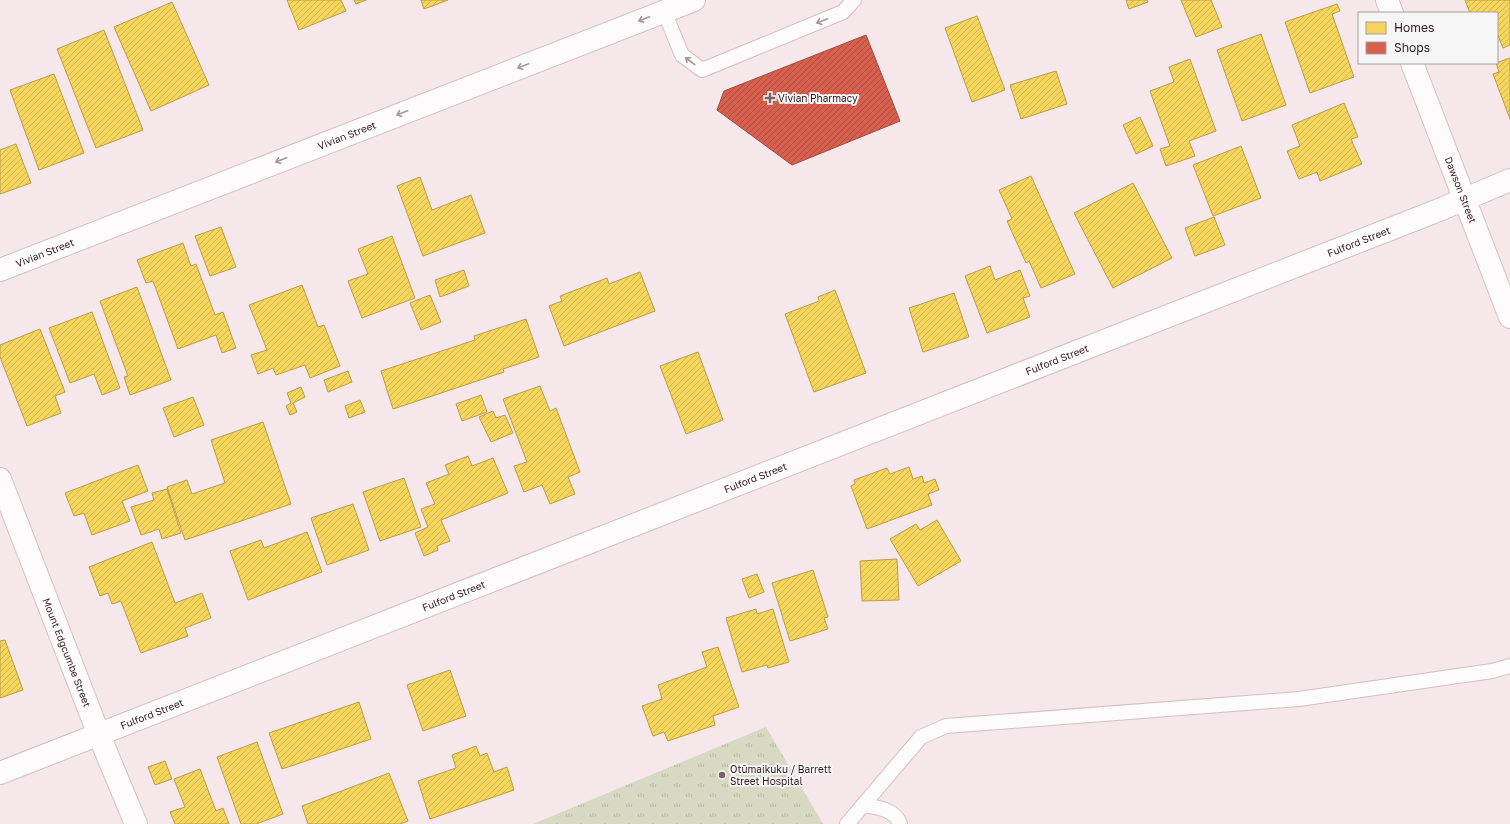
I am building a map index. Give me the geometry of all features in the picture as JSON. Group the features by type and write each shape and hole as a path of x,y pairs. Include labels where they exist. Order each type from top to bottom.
{"street":[{"name":"Vivian Street","path":"0,270 694,0"},
{"path":"1387,0 1392,12"},
{"name":"Dawson Street","path":"1412,64 1510,317"},
{"name":"Fulford Street","path":"0,773 1465,199 1510,180"},
{"name":"Mount Edgcumbe Street","path":"0,479 99,735 136,824"}],"lane":[{"path":"664,11 682,55 702,70 843,12 854,0"},
{"path":"847,824 921,737 946,726 1299,699 1492,671 1510,666"},
{"path":"862,805 884,808 898,819 900,824"}],"green space":[{"name":"Otūmaikuku / Barrett Street Hospital","path":"766,727 823,824 533,824"}],"building: Homes":[{"path":"287,0 341,0 346,11 299,30"},
{"path":"354,0 366,0 356,4"},
{"path":"421,0 448,0 424,9"},
{"path":"1126,0 1147,0 1148,2 1129,9"},
{"path":"1181,0 1211,0 1222,27 1196,37"},
{"path":"1465,0 1510,0 1510,45 1503,48 1498,36 1498,12 1470,12"},
{"path":"172,2 209,85 151,111 114,27"},
{"path":"1337,4 1340,11 1332,14 1354,77 1310,93 1285,22"},
{"path":"977,16 1005,90 972,102 945,28"},
{"path":"104,30 143,130 96,148 57,49"},
{"path":"1261,34 1286,105 1242,121 1217,50"},
{"path":"1510,58 1510,119 1493,74 1499,72 1496,64"},
{"path":"1190,59 1216,131 1189,141 1195,156 1166,166 1160,149 1170,146 1150,91 1174,82 1169,67"},
{"path":"1056,71 1067,104 1021,119 1010,85"},
{"path":"54,74 84,153 39,170 10,90"},
{"path":"1344,103 1358,137 1351,139 1362,164 1320,181 1317,172 1299,179 1287,151 1300,146 1292,125"},
{"path":"1140,117 1153,146 1136,154 1123,125"},
{"path":"16,144 31,183 0,194 0,150"},
{"path":"1241,146 1261,198 1213,216 1193,165"},
{"path":"1031,176 1075,274 1041,288 1029,261 1026,263 1007,221 1012,219 999,190"},
{"path":"420,177 432,210 471,195 485,233 423,256 397,186"},
{"path":"1133,183 1172,258 1113,288 1074,213"},
{"path":"1214,217 1225,245 1195,256 1185,228"},
{"path":"221,227 236,267 210,276 195,236"},
{"path":"392,236 415,298 362,318 348,281 368,274 358,249"},
{"path":"183,243 191,266 196,264 215,315 223,312 236,348 222,353 216,335 178,349 153,281 146,283 137,260"},
{"path":"990,266 995,280 1020,270 1030,296 1023,298 1030,317 987,333 965,276"},
{"path":"464,270 469,286 440,297 435,280"},
{"path":"640,272 655,311 564,346 549,306 562,301 560,296 607,278 609,284"},
{"path":"302,285 318,327 324,325 340,366 310,378 305,365 276,375 273,368 258,374 251,355 267,350 249,305"},
{"path":"137,287 171,380 130,395 124,377 128,376 100,301"},
{"path":"835,290 866,373 814,392 785,314 819,301 818,297"},
{"path":"954,293 969,337 923,352 909,308"},
{"path":"430,295 441,322 421,330 410,303"},
{"path":"92,312 120,388 102,395 94,374 70,383 49,328"},
{"path":"526,319 539,357 503,369 504,372 393,409 381,371 475,340 474,336"},
{"path":"40,329 65,392 55,396 61,413 27,426 0,357 0,345"},
{"path":"698,352 723,420 686,434 660,366"},
{"path":"348,371 352,382 328,392 324,380"},
{"path":"540,386 550,411 556,408 580,472 568,477 575,494 550,504 542,485 524,492 514,466 527,462 503,399"},
{"path":"301,387 305,397 293,403 297,412 290,415 286,406 291,403 287,393"},
{"path":"481,395 487,412 462,421 456,404"},
{"path":"193,397 204,425 174,437 163,408"},
{"path":"360,400 365,412 349,418 345,406"},
{"path":"493,411 496,418 505,415 513,433 491,442 479,417"},
{"path":"263,422 291,504 185,540 167,487 187,480 192,494 225,483 211,440"},
{"path":"468,456 472,466 493,458 508,493 441,520 450,541 437,546 438,550 424,556 415,533 428,527 421,509 435,504 426,483 449,474 445,465"},
{"path":"138,465 148,491 122,501 130,521 92,535 84,513 74,516 65,493"},
{"path":"909,467 913,479 922,476 924,483 935,479 939,490 928,494 932,505 867,529 851,486 855,484 854,480 887,468 890,474"},
{"path":"404,478 421,527 380,541 363,492"},
{"path":"167,489 181,533 162,539 159,529 141,535 131,507 154,500 152,493"},
{"path":"353,504 369,550 327,565 311,518"},
{"path":"937,520 961,561 918,586 890,539 916,524 920,530"},
{"path":"307,532 322,572 248,600 230,551 261,540 264,548"},
{"path":"152,542 175,603 202,593 211,618 185,628 188,636 141,653 121,601 112,604 108,593 100,596 89,567"},
{"path":"897,559 899,600 862,601 860,561"},
{"path":"813,570 828,617 824,618 828,629 790,641 772,583"},
{"path":"757,574 764,592 749,598 742,579"},
{"path":"756,609 757,614 773,609 789,662 768,668 767,665 742,672 726,618"},
{"path":"5,640 23,690 0,698 0,641"},
{"path":"718,647 739,707 713,716 715,725 668,741 664,732 653,736 642,706 662,699 658,685 707,667 702,652"},
{"path":"450,670 466,716 423,731 407,685"},
{"path":"359,702 371,739 282,769 269,733"},
{"path":"257,742 283,814 256,824 241,824 217,757"},
{"path":"476,746 480,756 487,753 494,772 507,767 514,790 430,819 418,781 456,768 452,755"},
{"path":"165,761 172,779 155,785 148,767"},
{"path":"200,769 216,811 223,808 229,824 175,824 170,812 185,807 174,779"},
{"path":"389,773 408,821 400,824 308,824 302,806"}],"building: Shops":[{"path":"866,35 900,121 792,165 717,110 724,91"}],"place":[{"name":"Vivian Pharmacy","path":"770,98"},
{"name":"Otūmaikuku / Barrett Street Hospital","path":"722,775"}]}
